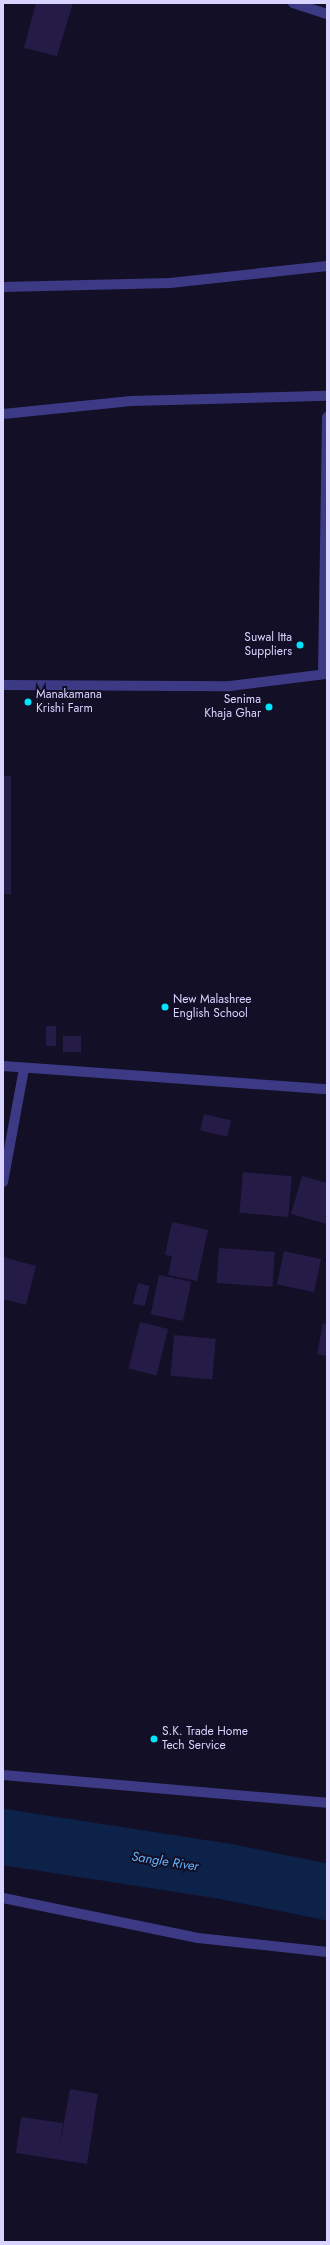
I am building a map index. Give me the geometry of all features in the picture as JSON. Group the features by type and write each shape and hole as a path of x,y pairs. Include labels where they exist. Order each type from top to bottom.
{"street":[{"path":"293,3 327,14"},
{"path":"3,287 170,283 327,266"},
{"path":"3,414 131,401 327,396"},
{"path":"3,685 230,686 325,674 327,417"},
{"path":"3,1066 24,1069 327,1088"},
{"path":"3,1182 24,1069"},
{"path":"3,1775 327,1803"},
{"path":"3,1898 198,1938 327,1952"}],"building":[{"path":"36,3 73,3 57,56 24,48"},
{"path":"3,776 11,776 11,894 3,894"},
{"path":"46,1026 56,1026 56,1046 46,1046"},
{"path":"63,1036 81,1036 81,1052 63,1052"},
{"path":"204,1114 231,1120 227,1137 200,1131"},
{"path":"243,1172 292,1176 288,1217 239,1213"},
{"path":"302,1176 327,1183 327,1224 291,1214"},
{"path":"172,1222 208,1230 197,1281 168,1275 172,1256 165,1255"},
{"path":"219,1248 275,1252 272,1287 217,1283"},
{"path":"284,1251 321,1259 314,1292 277,1284"},
{"path":"3,1257 36,1266 26,1305 3,1299"},
{"path":"159,1275 191,1282 183,1321 151,1314"},
{"path":"138,1283 150,1286 145,1306 133,1303"},
{"path":"140,1322 168,1329 157,1376 128,1369"},
{"path":"323,1323 327,1324 327,1356 317,1354"},
{"path":"174,1335 216,1339 212,1380 170,1376"},
{"path":"70,2089 98,2094 87,2164 16,2153 21,2117 63,2123 60,2145"}],"waterway":[{"name":"Sangle River","path":"3,1837 228,1872 327,1892"}],"place":[{"name":"Suwal Itta Suppliers","path":"300,645"},
{"name":"Manakamana Krishi Farm","path":"28,702"},
{"name":"Senima Khaja Ghar","path":"269,707"},
{"name":"New Malashree English School","path":"165,1007"},
{"name":"S.K. Trade Home Tech Service","path":"154,1739"}]}
